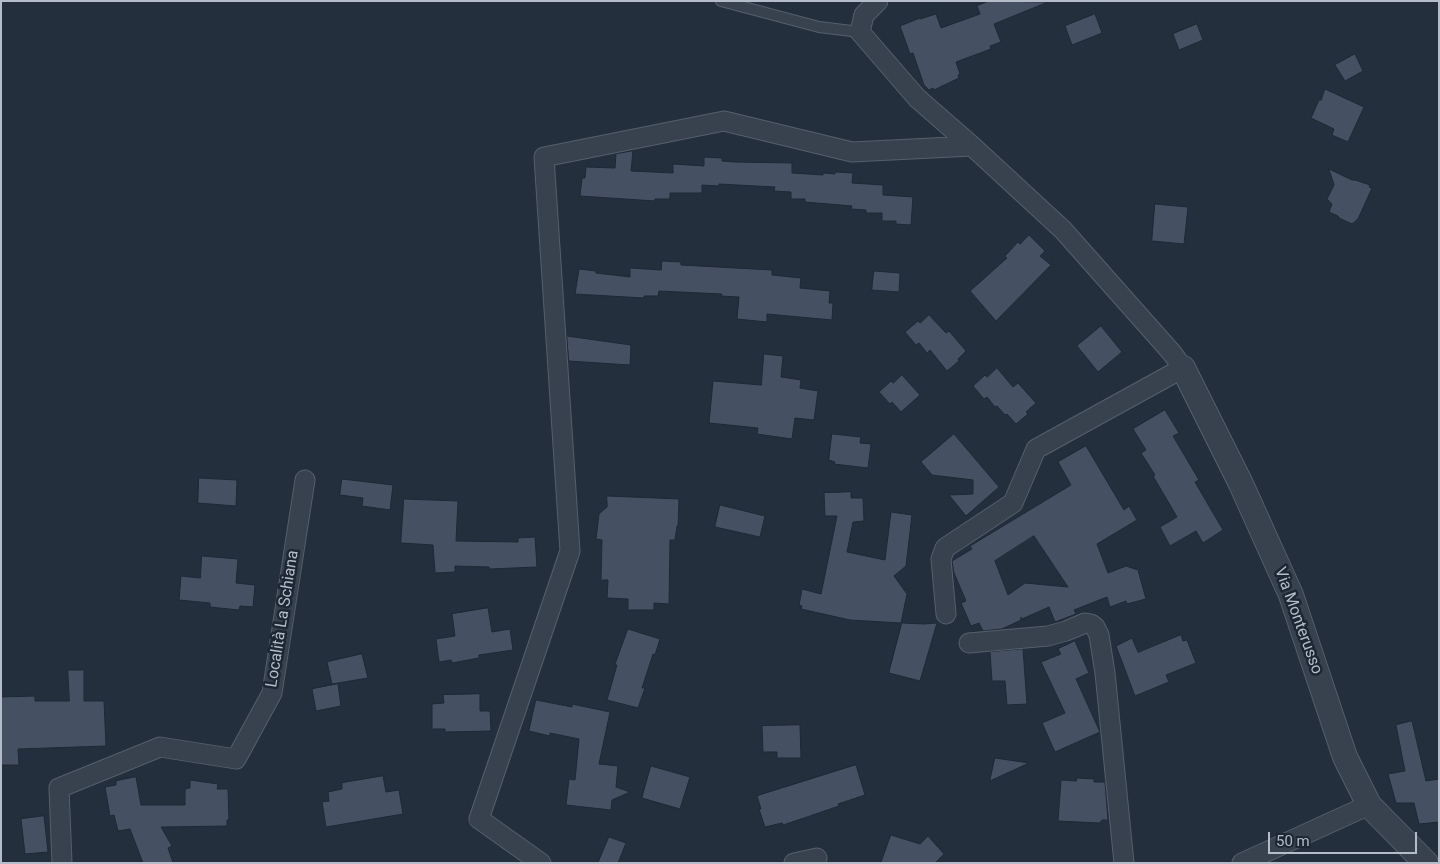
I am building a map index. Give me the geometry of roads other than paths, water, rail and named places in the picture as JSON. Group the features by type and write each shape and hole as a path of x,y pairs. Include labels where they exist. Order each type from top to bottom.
{"street":[{"path":"878,1 864,15 860,32 917,98 1063,230 1172,353 1182,368 1036,449 1013,503 945,548 941,559 946,614"},
{"path":"541,863 479,819 570,551 544,157 724,121 852,152 972,146"},
{"name":"Via Monterusso","path":"1182,368 1241,484 1291,595 1345,757 1368,805 1426,863"},
{"name":"Località La Schiana","path":"62,863 59,788 160,747 236,759 272,693 305,480"},
{"path":"969,643 1048,636 1085,623 1096,627 1105,673 1124,863"},
{"path":"1242,863 1368,805"},
{"path":"794,863 817,858"}],"lane":[{"path":"722,1 819,27 860,32"}]}
